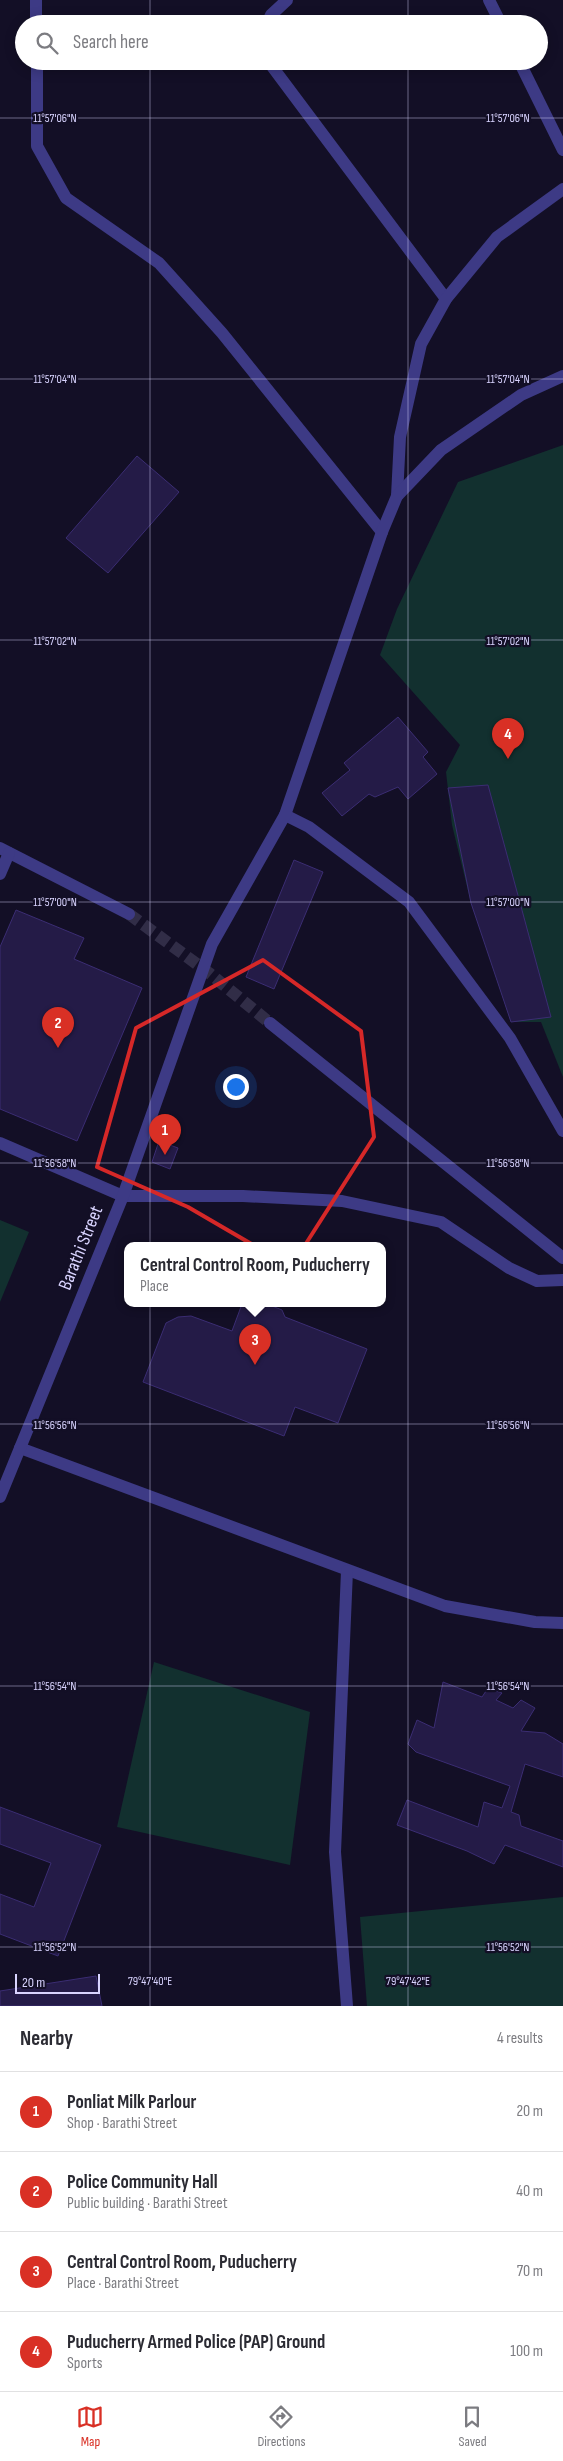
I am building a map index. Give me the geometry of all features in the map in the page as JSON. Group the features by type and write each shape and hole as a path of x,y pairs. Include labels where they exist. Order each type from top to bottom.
{"street":[{"path":"36,0 36,15"},
{"path":"271,15 286,0"},
{"path":"489,0 496,15"},
{"path":"37,70 37,146 66,198 159,263 222,333 382,532"},
{"path":"275,70 446,299"},
{"path":"523,70 563,150"},
{"path":"397,496 400,437 421,344 446,299 497,237 563,190"},
{"path":"397,496 441,450 521,396 563,376"},
{"name":"Barathi Street","path":"0,1497 123,1196 187,1009 212,944 286,815 382,532 397,496"},
{"path":"286,815 309,827 409,902 510,1038 563,1130"},
{"path":"0,874 4,851 129,914"},
{"path":"270,1023 563,1258"},
{"path":"0,1143 123,1196 243,1196 342,1201 441,1222 509,1268 537,1281 563,1280"},
{"path":"20,1448 445,1606 535,1622 563,1623"},
{"path":"347,1571 336,1852 347,2006"}],"highlighted area":[{"path":"263,960 361,1031 374,1137 291,1267 188,1207 97,1167 136,1028"}],"green space":[{"path":"563,445 563,1077 541,1022 511,1022 471,903 452,825 446,772 460,745 380,655 397,609 458,482"},
{"path":"0,1220 29,1232 0,1302"},
{"path":"154,1662 310,1712 290,1865 117,1827"},
{"path":"563,1897 563,2006 367,2006 360,1917"}],"building":[{"path":"137,456 179,492 108,573 66,538"},
{"path":"398,717 428,752 423,757 437,774 408,799 398,787 375,797 369,794 342,816 322,793 350,770 344,763"},
{"path":"488,785 551,1017 511,1022 471,903 448,788"},
{"path":"294,860 323,872 274,989 246,977"},
{"path":"16,910 84,938 74,959 142,988 77,1141 0,1109 0,947"},
{"path":"159,1141 178,1148 170,1169 152,1162"},
{"path":"241,1307 274,1307 282,1310 285,1317 367,1349 338,1423 295,1407 284,1436 143,1382 166,1323 178,1317 191,1316 232,1331"},
{"path":"443,1682 482,1697 488,1688 502,1693 496,1700 513,1708 521,1700 535,1708 521,1731 545,1733 563,1744 563,1777 525,1764 511,1812 519,1815 521,1826 563,1841 563,1867 505,1845 494,1864 467,1851 397,1825 407,1800 478,1827 484,1802 502,1808 510,1786 416,1752 408,1744 417,1720 434,1728"},
{"path":"0,1807 101,1845 58,1956 0,1934 0,1894 34,1907 51,1863 0,1844"},
{"path":"96,1976 102,2006 0,2006 0,1991"}],"tunnel":[{"path":"129,914 209,973 270,1023"}],"place":[{"name":"Puducherry Armed Police (PAP) Ground","path":"508,759"},
{"name":"Police Community Hall","path":"58,1048"},
{"name":"Ponliat Milk Parlour","path":"165,1155"},
{"name":"Central Control Room, Puducherry","path":"255,1365"}]}
